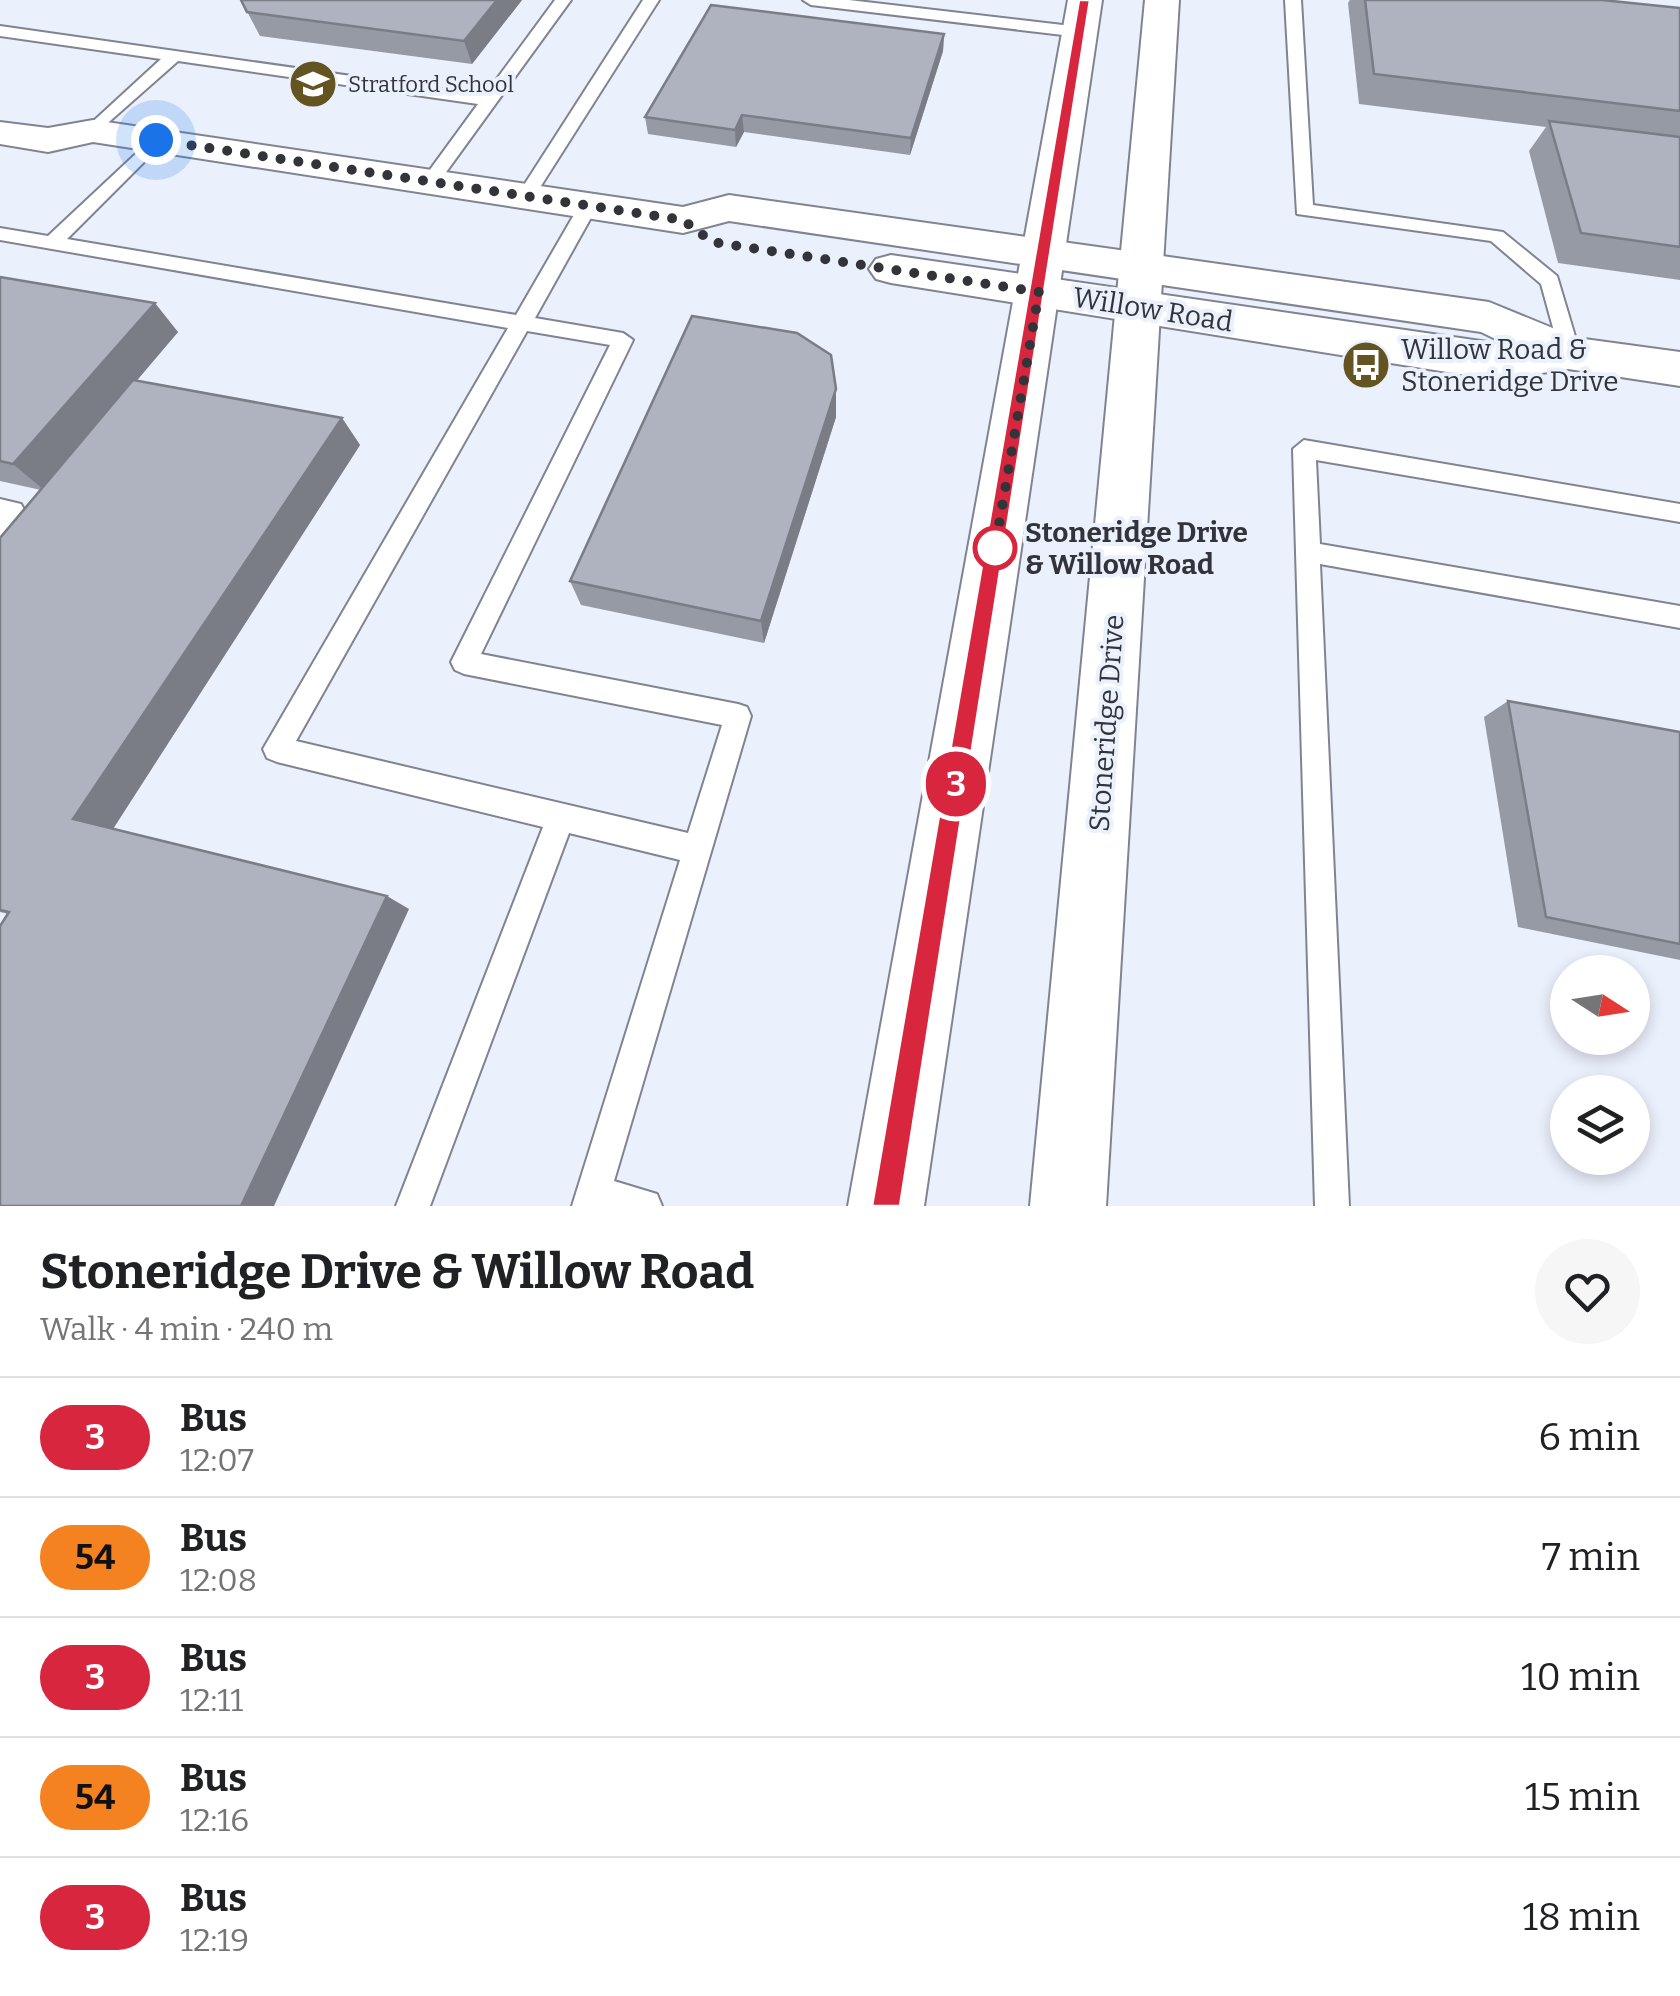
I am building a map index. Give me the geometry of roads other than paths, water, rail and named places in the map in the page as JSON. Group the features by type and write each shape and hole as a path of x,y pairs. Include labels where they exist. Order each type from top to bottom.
{"main road":[{"name":"Stoneridge Drive","path":"1068,1206 1162,0"},
{"path":"886,1206 1082,16"},
{"name":"Willow Road","path":"0,101 80,113 93,131"},
{"name":"Willow Road","path":"0,133 48,140 93,131 683,220 712,242 1042,272 1140,287 1498,363 1570,352 1680,369"}],"lane":[{"path":"430,182 563,0"},
{"path":"526,196 651,0"},
{"path":"811,0 1082,16"},
{"path":"1293,0 1304,210 1496,236 1550,281 1570,352"},
{"path":"0,31 488,102"},
{"path":"93,131 174,56"},
{"path":"52,243 156,140"},
{"path":"589,205 277,750 697,850"},
{"path":"0,234 623,340 464,662 738,716 591,1200 645,1206"},
{"path":"1332,1206 1304,450 1680,513"},
{"path":"0,508 13,511 0,526"},
{"path":"1308,552 1680,617"},
{"path":"413,1206 561,817"}],"place":[{"name":"Stratford School","path":"313,84"},
{"name":"Willow Road & Stoneridge Drive","path":"1366,365"},
{"name":"Stoneridge Drive & Willow Road","path":"995,548"}]}
